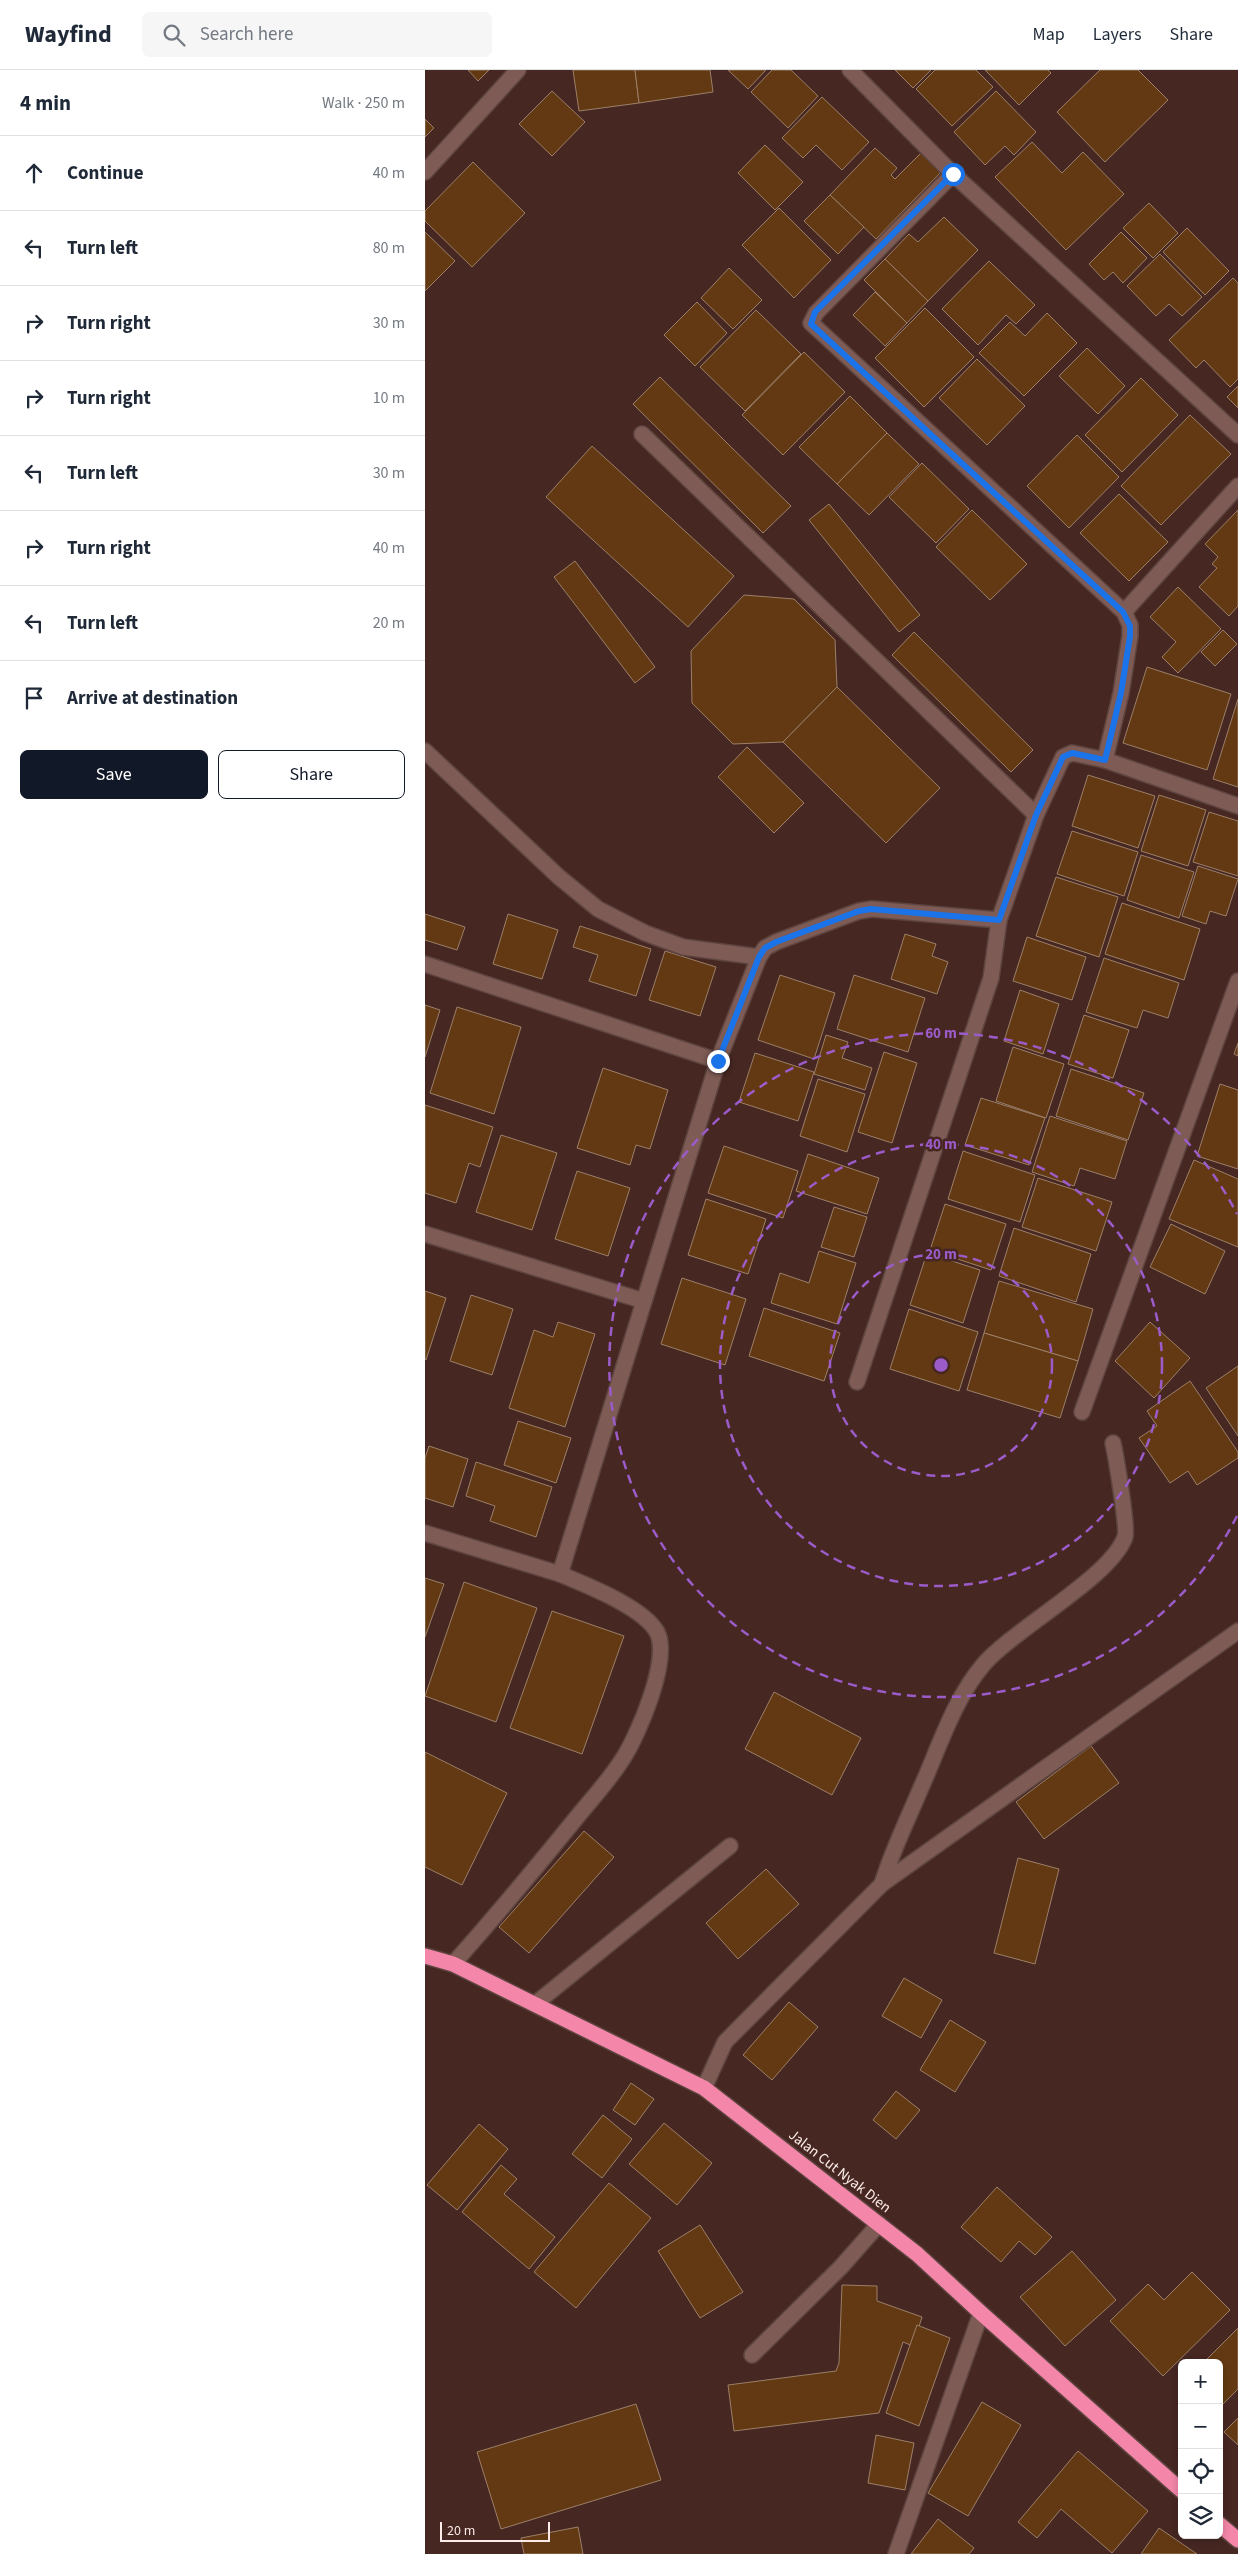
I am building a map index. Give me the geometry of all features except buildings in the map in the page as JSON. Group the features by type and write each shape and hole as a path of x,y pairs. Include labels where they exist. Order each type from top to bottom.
{"highway":[{"name":"Jalan Cut Nyak Dien","path":"425,1956 453,1964 704,2088 917,2254 981,2314 1178,2487"},
{"path":"1223,2527 1238,2540"}],"street":[{"path":"425,172 518,70"},
{"path":"850,70 953,174 1238,435"},
{"path":"953,174 815,312 811,324 1123,612 1130,626 1130,636 1121,693 1105,760"},
{"path":"642,434 1036,815"},
{"path":"1123,612 1238,486"},
{"path":"425,751 559,877 598,909 645,933 683,946 759,957"},
{"path":"857,1382 991,978 999,920 1036,815 1063,757 1072,753 1105,760 1238,806"},
{"path":"560,1574 718,1061 759,957 765,948 776,942 865,910 999,920"},
{"path":"425,964 718,1061"},
{"path":"1083,1412 1238,981"},
{"path":"425,1234 644,1301"},
{"path":"882,1884 901,1829 967,1686 984,1664 997,1652 1087,1580 1119,1550 1126,1535 1113,1443"},
{"path":"425,1533 560,1574 601,1591 639,1614 657,1632 660,1653 654,1694 623,1760 504,1906 453,1964"},
{"path":"704,2088 725,2042 882,1884 1238,1631"},
{"path":"535,2004 730,1846"},
{"path":"751,2355 841,2267 879,2224"},
{"path":"896,2554 981,2314"}],"route":[{"path":"718,1061 759,957 765,948 776,942 859,911 871,909 999,920 1036,815 1063,757 1072,753 1105,760 1121,693 1130,636 1130,626 1123,612 811,324 815,312 953,174"}]}
